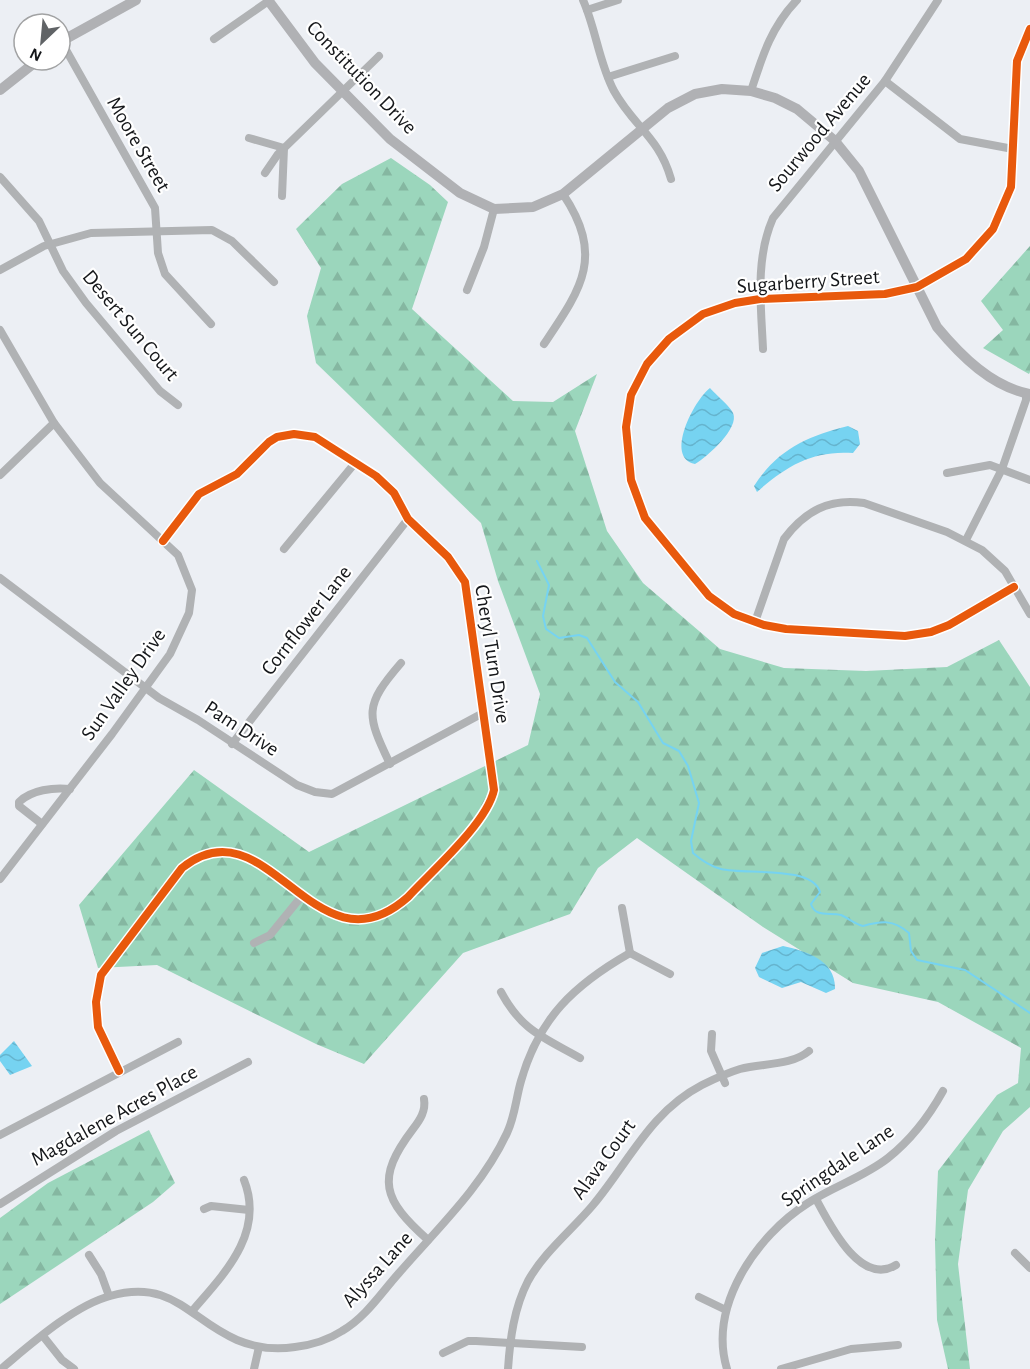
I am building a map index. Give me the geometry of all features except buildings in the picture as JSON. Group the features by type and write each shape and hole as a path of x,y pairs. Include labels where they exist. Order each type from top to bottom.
{"street":[{"path":"72,36 136,0"},
{"path":"214,39 269,0"},
{"name":"Constitution Drive","path":"269,0 315,63 390,139 460,193 494,209 533,207 563,194 668,108 695,94 722,89 751,91 775,98 797,110 834,140 859,171 937,327 955,349 990,377 1028,394"},
{"path":"583,0 608,77 623,105 658,146 671,179"},
{"path":"587,10 618,0"},
{"path":"751,91 760,57 773,29 797,0"},
{"name":"Sourwood Avenue","path":"764,349 760,299 763,242 773,218 834,140 885,81 939,0"},
{"name":"Sugarberry Street","path":"1014,588 949,625 914,634 786,629 754,622 734,614 709,596 645,518 631,480 626,427 630,395 647,364 669,339 686,325 712,311 735,303 760,299 885,294 917,287 966,259 993,229 1011,187 1017,61 1030,29"},
{"path":"265,173 284,148 379,56"},
{"path":"608,77 675,56"},
{"name":"Moore Street","path":"72,62 155,208 158,253 165,274 211,324"},
{"path":"0,90 23,72"},
{"path":"885,81 960,139 1013,149"},
{"path":"249,138 284,148"},
{"path":"282,196 284,148"},
{"name":"Desert Sun Court","path":"0,177 34,213 52,244 63,271 86,303 160,391 178,405"},
{"path":"544,344 570,305 584,274 586,254 583,234 563,194"},
{"path":"467,290 484,247 494,209"},
{"path":"0,270 52,244 91,233 212,230 223,234 274,282"},
{"name":"Sun Valley Drive","path":"0,330 54,423 100,483 178,555 190,580 192,603 170,654 0,879"},
{"path":"966,540 1002,469 1028,394"},
{"path":"0,475 54,423"},
{"name":"Cheryl Turn Drive","path":"119,1071 98,1027 96,1002 101,975 182,868 195,858 220,850 241,853 252,858 301,897 324,911 349,919 374,918 396,908 481,818 492,800 493,776 489,743 465,582 448,557 408,519 394,493 376,476 315,437 304,433 278,437 237,474 199,494 163,541"},
{"path":"284,549 355,463"},
{"path":"947,473 990,465 1030,480"},
{"path":"754,622 784,539 802,518 827,505 852,501 864,503 966,540 995,560 1030,614"},
{"name":"Cornflower Lane","path":"232,744 408,519"},
{"name":"Pam Drive","path":"0,578 146,688 297,785 315,792 332,794 483,713"},
{"path":"390,764 373,730 370,716 382,686 402,663"},
{"path":"42,824 20,806 19,802 27,796 51,789 70,789"},
{"path":"254,944 270,935 301,897"},
{"path":"622,908 630,953 669,974"},
{"name":"Alyssa Lane","path":"1,1369 75,1313 109,1296 131,1292 156,1294 193,1310 221,1332 259,1347 285,1348 312,1344 343,1331 369,1308 480,1179 495,1156 512,1121 522,1079 538,1034 576,990 630,953"},
{"path":"501,992 513,1015 538,1034 580,1058"},
{"path":"712,1034 711,1052 723,1080"},
{"path":"0,1135 178,1042"},
{"name":"Alava Court","path":"508,1369 509,1342 517,1309 527,1283 542,1260 599,1198 651,1124 688,1093 723,1080 740,1069 794,1060 809,1051"},
{"name":"Magdalene Acres Place","path":"0,1204 116,1131 248,1062"},
{"name":"Springdale Lane","path":"727,1369 722,1335 726,1310 742,1274 775,1231 816,1199 869,1171 901,1147 924,1123 943,1091"},
{"path":"424,1099 423,1113 396,1153 390,1169 389,1187 398,1212 428,1240"},
{"path":"193,1310 237,1256 245,1236 249,1210 244,1180"},
{"path":"816,1199 839,1240 851,1253 878,1268 888,1269 896,1265"},
{"path":"204,1209 211,1206 249,1210"},
{"path":"1015,1253 1030,1268"},
{"path":"89,1255 101,1274 109,1296"},
{"path":"699,1297 726,1310"},
{"path":"43,1336 62,1360 74,1369"},
{"path":"443,1353 471,1341 582,1347"},
{"path":"781,1369 851,1350 898,1345"},
{"path":"254,1369 259,1347"}],"green space":[{"path":"391,158 430,185 448,202 412,309 513,401 553,402 597,374 575,431 607,531 643,583 720,649 784,668 866,671 947,667 999,640 1030,687 1030,1107 1003,1131 968,1190 958,1264 970,1369 948,1369 937,1320 935,1242 938,1171 997,1095 1018,1083 1021,1048 938,1002 853,983 763,927 637,838 598,868 570,914 463,953 364,1064 316,1044 157,965 98,968 79,905 194,770 309,852 528,745 540,694 498,581 481,523 316,363 307,316 321,268 296,229 342,184"},
{"path":"1030,246 1029,374 983,348 1003,330 981,301"},
{"path":"149,1130 175,1183 153,1202 0,1304 0,1218 48,1183"}],"water":[{"path":"710,388 732,410 734,419 721,442 695,464 686,460 682,451 682,440 690,416 703,394"},
{"path":"848,426 858,431 860,444 853,453 813,457 790,467 757,492 754,486 763,473 794,446"},
{"path":"783,946 818,958 831,971 835,989 826,993 801,982 782,988 759,977 755,968 762,953"},
{"path":"14,1041 32,1066 10,1075 0,1061 0,1055"}],"waterway":[{"path":"537,561 549,585 543,616 546,629 559,638 579,635 587,638 615,682 638,702 663,743 679,751 688,766 699,803 691,841 693,853 721,869 791,874 805,878 820,892 811,904 819,913 841,915 863,926 881,922 898,925 909,933 911,951 917,960 965,970 1030,1013"}],"cycle path":[{"path":"1014,587 949,625 931,632 905,636 786,629 764,625 734,614 709,596 645,518 631,480 626,427 631,395 647,364 669,339 703,314 735,303 760,299 885,294 917,287 966,259 993,229 1011,187 1017,61 1030,29"},
{"path":"119,1071 98,1027 96,1002 101,975 182,868 213,853 241,855 267,869 318,906 346,918 375,917 408,897 457,846 481,817 494,790 465,582 448,557 408,519 394,493 376,476 315,437 294,434 277,437 237,474 199,494 163,541"}]}
